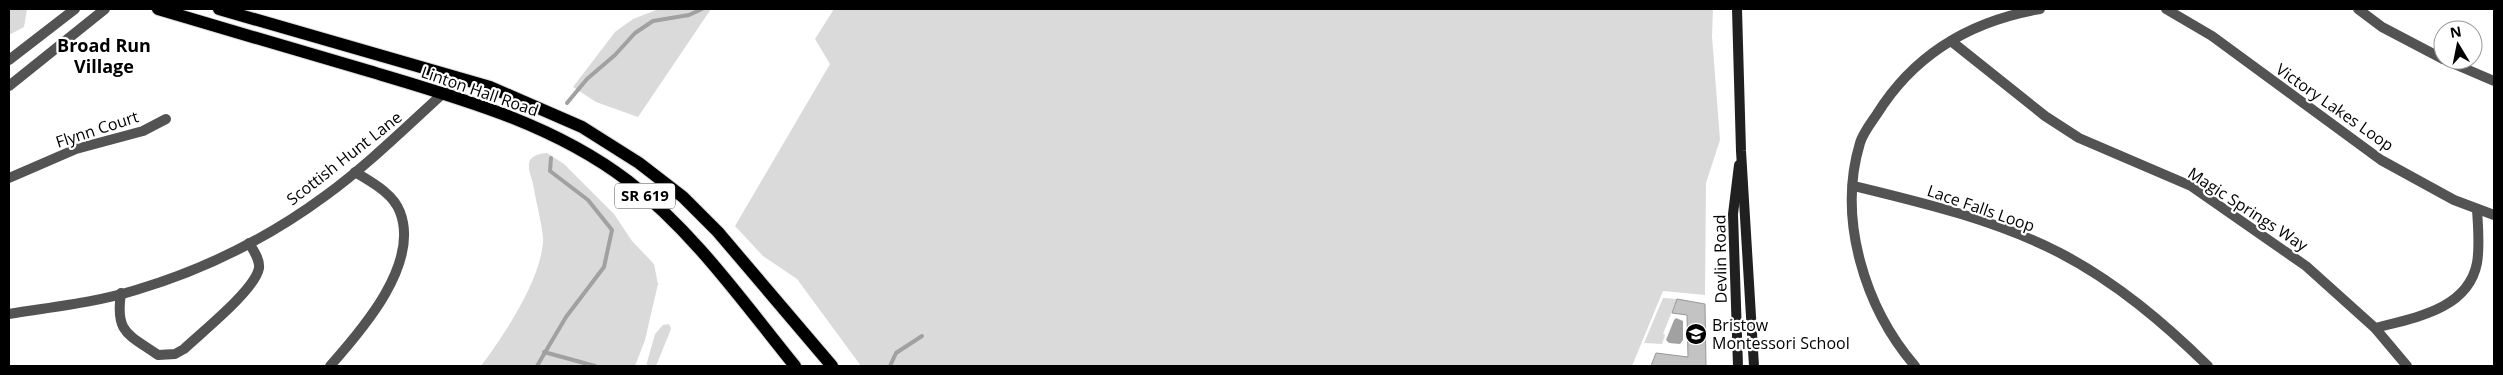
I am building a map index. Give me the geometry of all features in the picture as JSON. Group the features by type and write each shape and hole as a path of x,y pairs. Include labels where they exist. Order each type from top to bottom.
{"main road":[{"name":"Linton Hall Road","path":"158,9 443,93 525,121 571,144 628,181 689,234 795,366"},
{"name":"Linton Hall Road","path":"220,9 490,87 524,100 582,127 639,163 684,197 718,232 832,366"},
{"name":"Devlin Road","path":"1738,9 1741,151 1745,189 1754,366"},
{"name":"Devlin Road","path":"1738,366 1733,214 1741,151"}],"street":[{"path":"9,60 75,9"},
{"path":"9,86 49,56 105,9"},
{"path":"1915,366 1876,307 1857,255 1851,211 1860,142 1884,100 1913,70 1951,41 1988,21 2012,13 2040,9"},
{"name":"Victory Lakes Loop","path":"2166,9 2212,37 2334,129 2387,163 2444,194 2494,215"},
{"path":"2358,9 2382,27 2433,54"},
{"name":"Magic Springs Way","path":"1951,41 2045,116 2079,138 2191,186 2235,215 2306,266 2375,328 2407,366"},
{"path":"2468,70 2494,81"},
{"name":"Scottish Hunt Lane","path":"9,314 121,293 181,273 249,243 303,211 354,172 459,79"},
{"name":"Flynn Court","path":"9,178 76,149 143,131 166,118"},
{"path":"330,366 362,327 384,294 396,270 405,240 400,212 392,199 354,172"},
{"name":"Lace Falls Loop","path":"1854,186 1921,202 2006,229 2071,260 2125,294 2175,332 2208,366"},
{"path":"2375,328 2445,306 2463,292 2475,272 2478,243 2477,209"},
{"path":"121,293 118,317 121,326 127,333 158,355 175,354 188,345 251,285 259,267 258,259 249,243"}],"shaded area":[{"path":"9,9 27,9 24,27 9,35"},
{"path":"659,9 711,9 638,117 596,102 573,87 615,32 633,19"},
{"path":"834,9 1713,9 1712,36 1720,140 1706,183 1705,295 1663,291 1632,366 861,366 797,279 763,256 735,226 830,64 815,39"},
{"path":"547,153 564,164 614,214 632,241 654,264 658,284 645,340 635,366 481,366 510,323 529,290 536,273 541,256 543,237 529,166 532,157"},
{"path":"1663,298 1677,299 1663,334 1665,335 1662,344 1644,343"},
{"path":"1676,318 1683,321 1683,340 1680,344 1669,343 1666,340"},
{"path":"669,324 671,329 656,366 646,366 655,334 663,325"}],"building":[{"name":"Bristow Montessori School","path":"1677,299 1705,304 1706,366 1651,366 1656,353 1688,357 1687,315 1672,313"}],"waterway":[{"path":"567,103 587,79 615,55 635,33 653,21 689,15 702,9"},
{"path":"545,352 566,317 604,267 612,230 588,200 550,171 551,158"},
{"path":"890,366 896,353 922,336"},
{"path":"537,366 545,352"},
{"path":"545,352 595,366"}],"place":[{"name":"Bristow Montessori School","path":"1696,334"}],"district":[{"name":"Broad Run Village","path":"104,56"}]}
